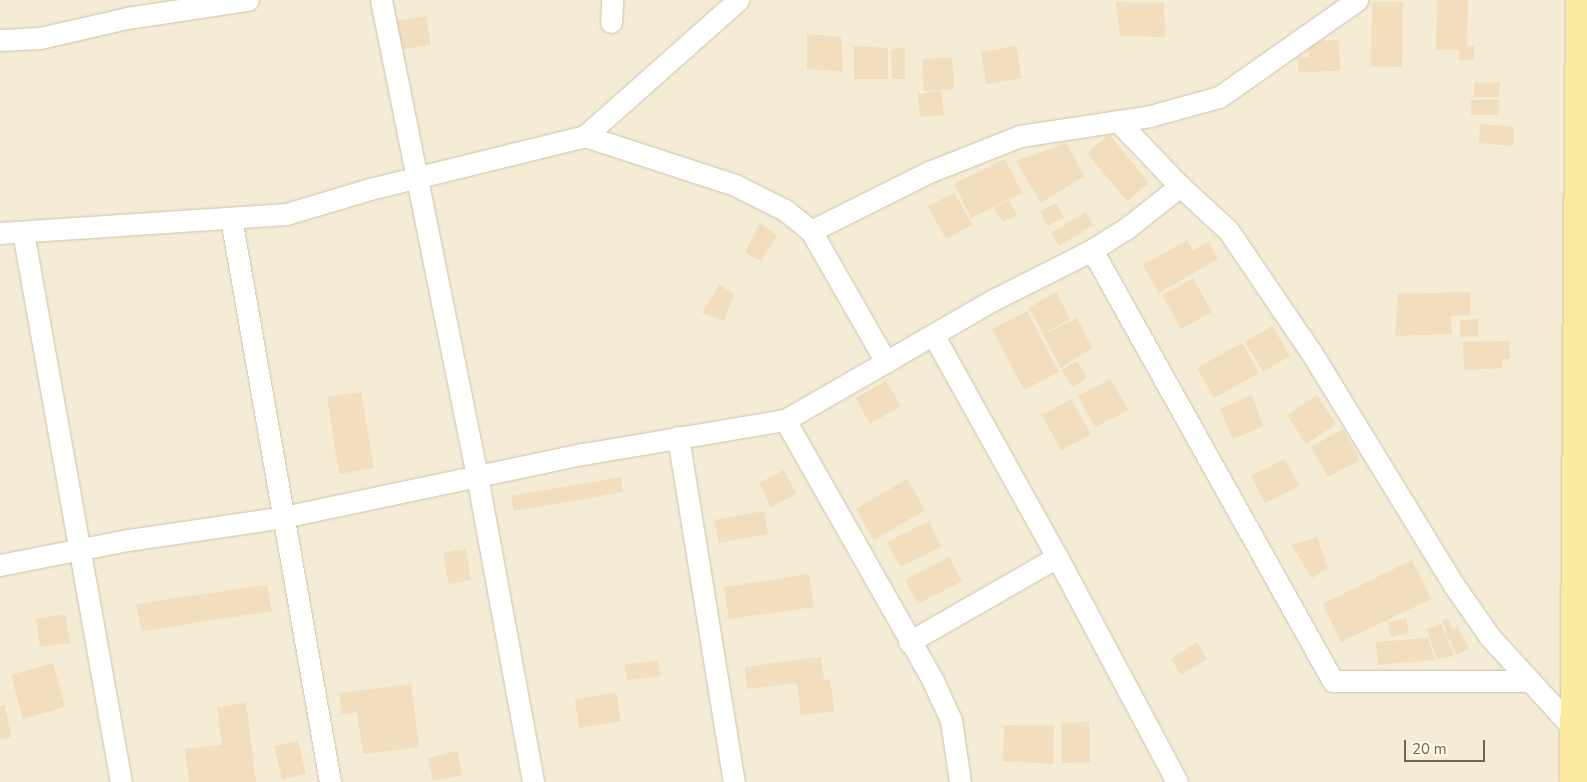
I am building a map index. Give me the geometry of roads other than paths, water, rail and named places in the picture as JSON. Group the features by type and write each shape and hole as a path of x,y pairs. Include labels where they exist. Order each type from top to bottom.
{"main road":[{"path":"1574,782 1580,632 1583,58 1580,0"}],"street":[{"path":"0,40 40,38 127,18 248,0"},
{"path":"381,0 478,476 533,782"},
{"path":"611,22 612,0"},
{"path":"0,233 286,214 417,177 585,136 738,0"},
{"path":"811,231 929,172 1020,136 1118,121 1219,97 1356,0"},
{"path":"1118,121 1180,186 1228,230 1311,352 1453,584 1490,636 1575,730"},
{"path":"585,136 693,169 760,195 811,231 886,362"},
{"path":"0,565 77,550 283,517 678,437 785,420 934,336 995,299 1092,250 1127,228 1180,186"},
{"path":"231,218 330,782"},
{"path":"22,232 77,550 121,782"},
{"path":"1092,250 1333,682 1530,681"},
{"path":"934,336 1057,557 1177,782"},
{"path":"785,420 909,642 933,681 951,720 960,782"},
{"path":"678,437 734,782"},
{"path":"909,642 1057,557"}]}
